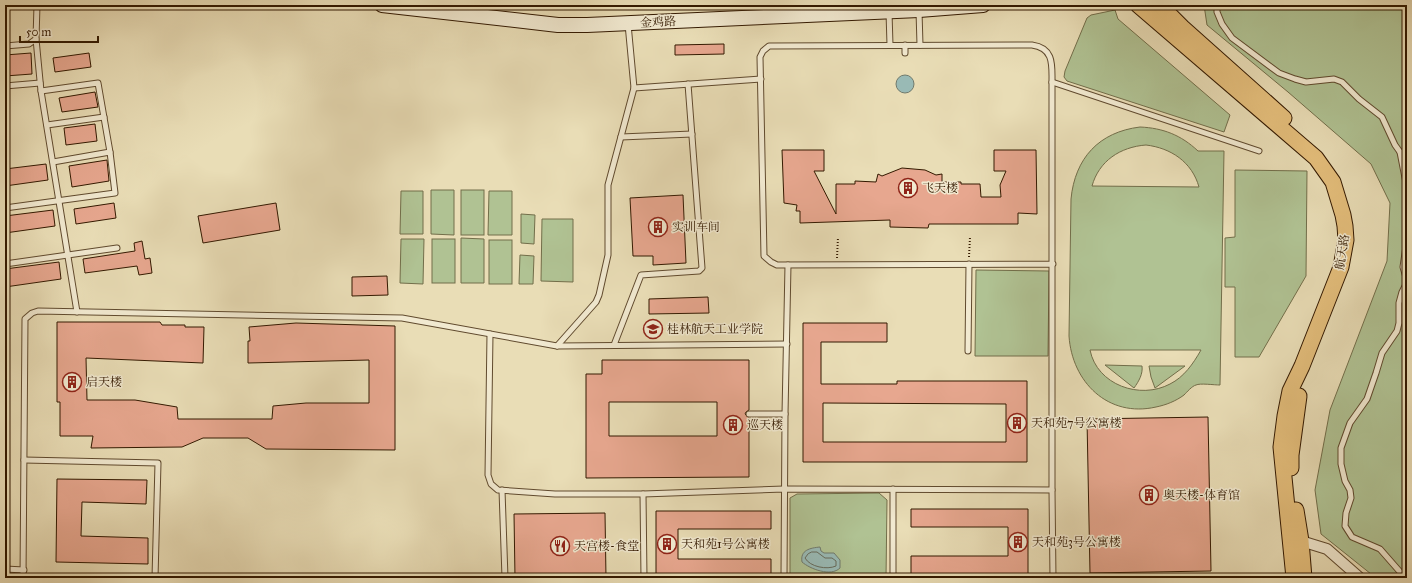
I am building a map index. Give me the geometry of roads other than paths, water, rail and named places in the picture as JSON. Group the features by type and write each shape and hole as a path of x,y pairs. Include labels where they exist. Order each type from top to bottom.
{"main road":[{"name":"金鸡路","path":"382,5 558,25 919,10 983,5"},
{"name":"航天路","path":"1138,5 1316,158 1333,182 1343,215 1346,240 1341,267 1308,351 1290,391 1285,416 1281,447 1294,578"},
{"name":"航天路","path":"1160,5 1323,153 1336,169 1343,181 1349,198 1353,223 1351,264 1342,291 1299,396 1294,429 1291,455 1292,481 1301,541 1304,578"}],"street":[{"path":"1301,541 1328,550 1360,578"}],"lane":[{"path":"37,5 36,39 41,91 77,312"},
{"path":"1217,5 1217,12 1222,24 1232,38 1279,72 1306,82 1334,79 1342,82 1359,99 1382,117 1394,145 1400,152 1407,155"},
{"path":"919,10 920,45"},
{"path":"889,11 890,45"},
{"path":"557,346 591,309 600,295 608,255 608,185 634,88 628,23"},
{"path":"5,46 29,44 36,39"},
{"path":"905,45 905,52"},
{"path":"1053,264 777,265 771,262 764,256 761,54 769,46 1036,45 1045,50 1051,57 1053,264 1053,578"},
{"path":"634,88 761,79"},
{"path":"1052,82 1259,151"},
{"path":"5,86 40,83"},
{"path":"5,208 115,193 110,152 98,83 41,91"},
{"path":"614,345 641,275 699,271 702,268 688,84"},
{"path":"47,125 104,117"},
{"path":"621,137 692,134"},
{"path":"53,162 110,152"},
{"path":"1400,152 1407,188"},
{"path":"1407,239 1403,267 1407,282 1399,303 1399,323 1397,331 1382,354 1367,399 1350,423 1341,448 1341,464 1345,481 1350,490 1351,498 1346,513 1345,526 1352,537 1380,549 1401,574 1407,578"},
{"path":"5,264 116,248"},
{"path":"968,351 969,264"},
{"path":"784,578 788,265"},
{"path":"31,578 23,578 25,319 32,313 38,311 402,318 557,346 787,344"},
{"path":"490,334 488,475 491,484 498,490 555,494 643,494 784,489 1052,490"},
{"path":"749,414 785,414"},
{"path":"24,460 158,464 155,578"},
{"path":"893,489 893,578"},
{"path":"502,490 505,578"},
{"path":"643,494 644,578"},
{"path":"5,569 24,570"}],"water":[{"path":"901,75 909,75 914,80 912,91 909,93 901,93 896,88 896,80"},
{"path":"820,547 821,551 824,553 834,553 840,560 840,568 836,571 826,572 810,567 802,562 804,552 806,550"}],"place":[{"name":"飞天楼","path":"908,188"},
{"name":"实训车间","path":"658,227"},
{"name":"桂林航天工业学院","path":"653,329"},
{"name":"启天楼","path":"72,382"},
{"name":"天和苑7号公寓楼","path":"1017,423"},
{"name":"巡天楼","path":"733,425"},
{"name":"奥天楼-体育馆","path":"1149,495"},
{"name":"天和苑3号公寓楼","path":"1018,542"},
{"name":"天和苑1号公寓楼","path":"667,544"},
{"name":"天宫楼-食堂","path":"560,546"}]}
